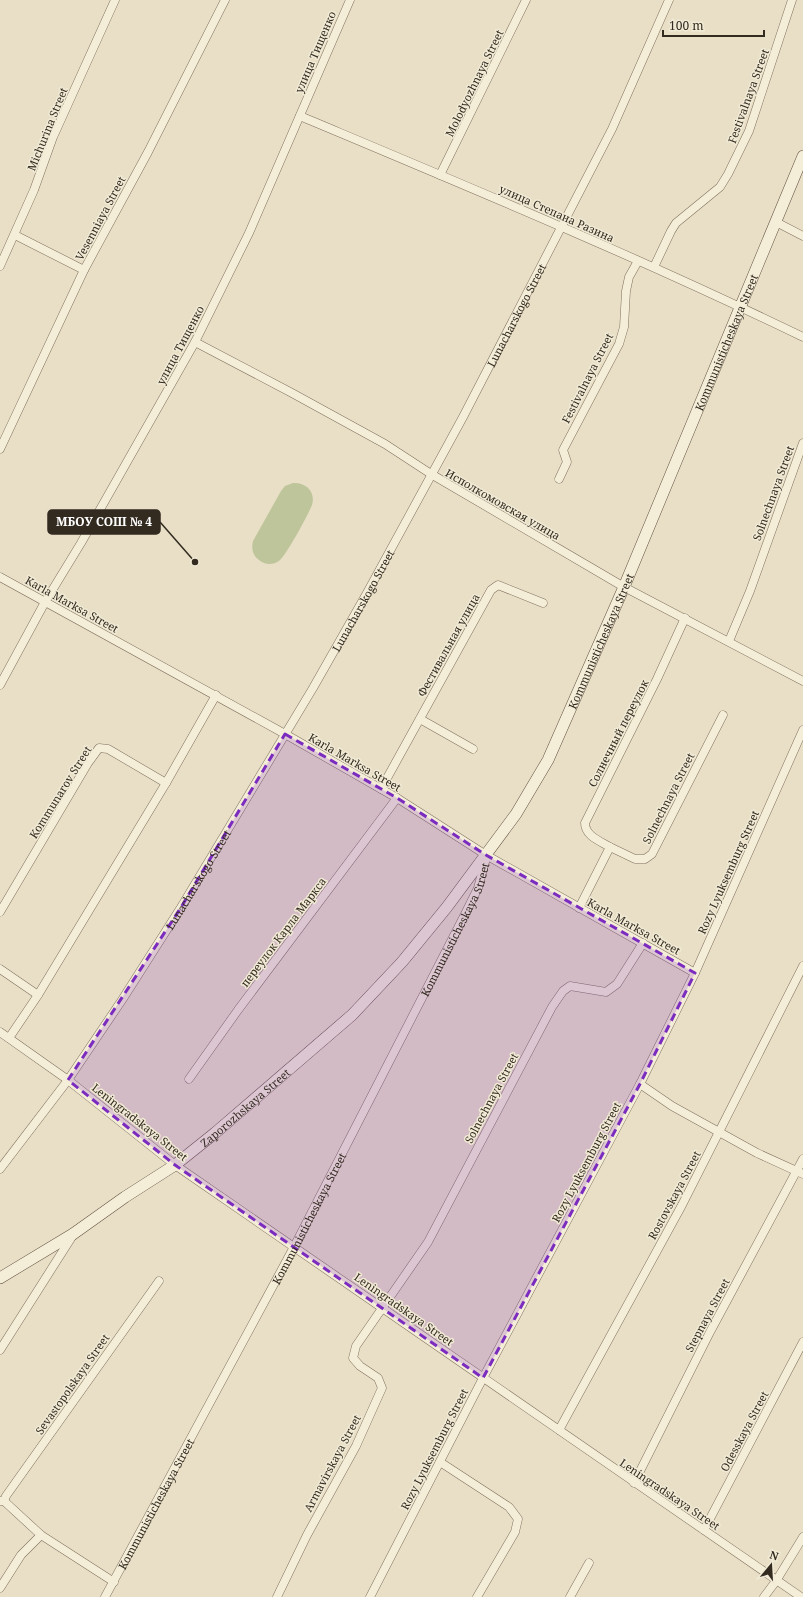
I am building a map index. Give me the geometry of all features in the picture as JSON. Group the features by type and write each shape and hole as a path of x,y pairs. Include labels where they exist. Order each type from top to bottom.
{"main road":[{"name":"Kommunisticheskaya Street","path":"486,855 516,814 548,760 624,587 803,156"},
{"name":"Zaporozhskaya Street","path":"74,1234 125,1196 175,1165 221,1128 352,1015 402,962 447,907 486,855"},
{"path":"0,1278 74,1234"}],"street":[{"name":"Michurina Street","path":"0,266 34,190 53,138 115,0"},
{"name":"Vesenniaya Street","path":"0,448 84,270 148,152 225,0"},
{"name":"улица Тищенко","path":"0,685 45,602 81,543 195,342 249,233 350,0"},
{"name":"Molodyozhnaya Street","path":"440,175 526,0"},
{"name":"Lunacharskogo Street","path":"0,1169 68,1080 122,1000 180,909 363,600 463,416 612,129 669,0"},
{"name":"Festivalnaya Street","path":"654,267 676,223 720,187 728,174 749,131 792,0"},
{"name":"улица Степана Разина","path":"300,116 561,226 740,306 803,337"},
{"path":"776,222 803,236"},
{"path":"15,235 84,270"},
{"name":"Festivalnaya Street","path":"559,479 567,462 563,450 619,344 624,327 626,292 629,277 638,261"},
{"name":"Исполкомовская улица","path":"195,342 385,444 431,474 624,587 803,680"},
{"name":"Solnechnaya Street","path":"729,641 750,591 803,442"},
{"name":"Karla Marksa Street","path":"0,577 285,734 397,798 486,855 695,973"},
{"name":"Фестивальная улица","path":"381,789 491,590 498,585 543,603"},
{"name":"Солнечный переулок","path":"610,847 589,835 585,829 585,823 654,686 685,618"},
{"path":"9,1038 38,995 166,783 216,695"},
{"name":"Solnechnaya Street","path":"610,847 635,860 644,860 652,854 723,715"},
{"path":"420,719 473,749"},
{"name":"Rozy Lyuksemburg Street","path":"370,1597 483,1378 640,1084 695,973 803,730"},
{"name":"Kommunarov Street","path":"0,912 88,763 99,748 108,749 166,783"},
{"name":"переулок Карла Маркса","path":"189,1079 238,1010 397,798"},
{"path":"579,908 610,847"},
{"name":"Kommunisticheskaya Street","path":"105,1597 294,1247 462,920 478,888 486,855"},
{"name":"Solnechnaya Street","path":"382,1307 428,1242 552,1007 563,991 570,986 606,992 617,984 643,943"},
{"name":"Rostovskaya Street","path":"559,1430 645,1275 720,1132 803,966"},
{"path":"0,969 38,995"},
{"name":"Leningradskaya Street","path":"0,1032 68,1080 175,1165 801,1597"},
{"path":"640,1084 672,1106 757,1153 800,1172"},
{"name":"Stepnaya Street","path":"634,1483 710,1332 800,1172 803,1159"},
{"name":"Zaporozhskaya Street","path":"0,1350 74,1234"},
{"name":"Sevastopolskaya Street","path":"2,1501 159,1281"},
{"name":"Armavirskaya Street","path":"277,1597 307,1535 356,1446 382,1388 378,1378 360,1366 353,1358 356,1346 382,1307"},
{"name":"Odesskaya Street","path":"704,1530 803,1342"},
{"path":"440,1462 509,1508 518,1519 515,1532 477,1597"},
{"path":"2,1501 41,1535 114,1582"},
{"path":"0,1588 21,1555 41,1535"},
{"path":"764,1597 776,1581 803,1537"},
{"path":"570,1597 589,1563"}],"highlighted area":[{"path":"285,734 397,798 486,855 695,973 640,1084 483,1378 175,1165 68,1080 180,909"}],"green space":[{"path":"293,483 302,484 309,489 313,496 312,505 297,535 282,558 279,561 269,564 261,562 254,554 252,549 253,541 281,491 285,486"}],"place":[{"name":"МБОУ СОШ № 4","path":"195,562"}]}
